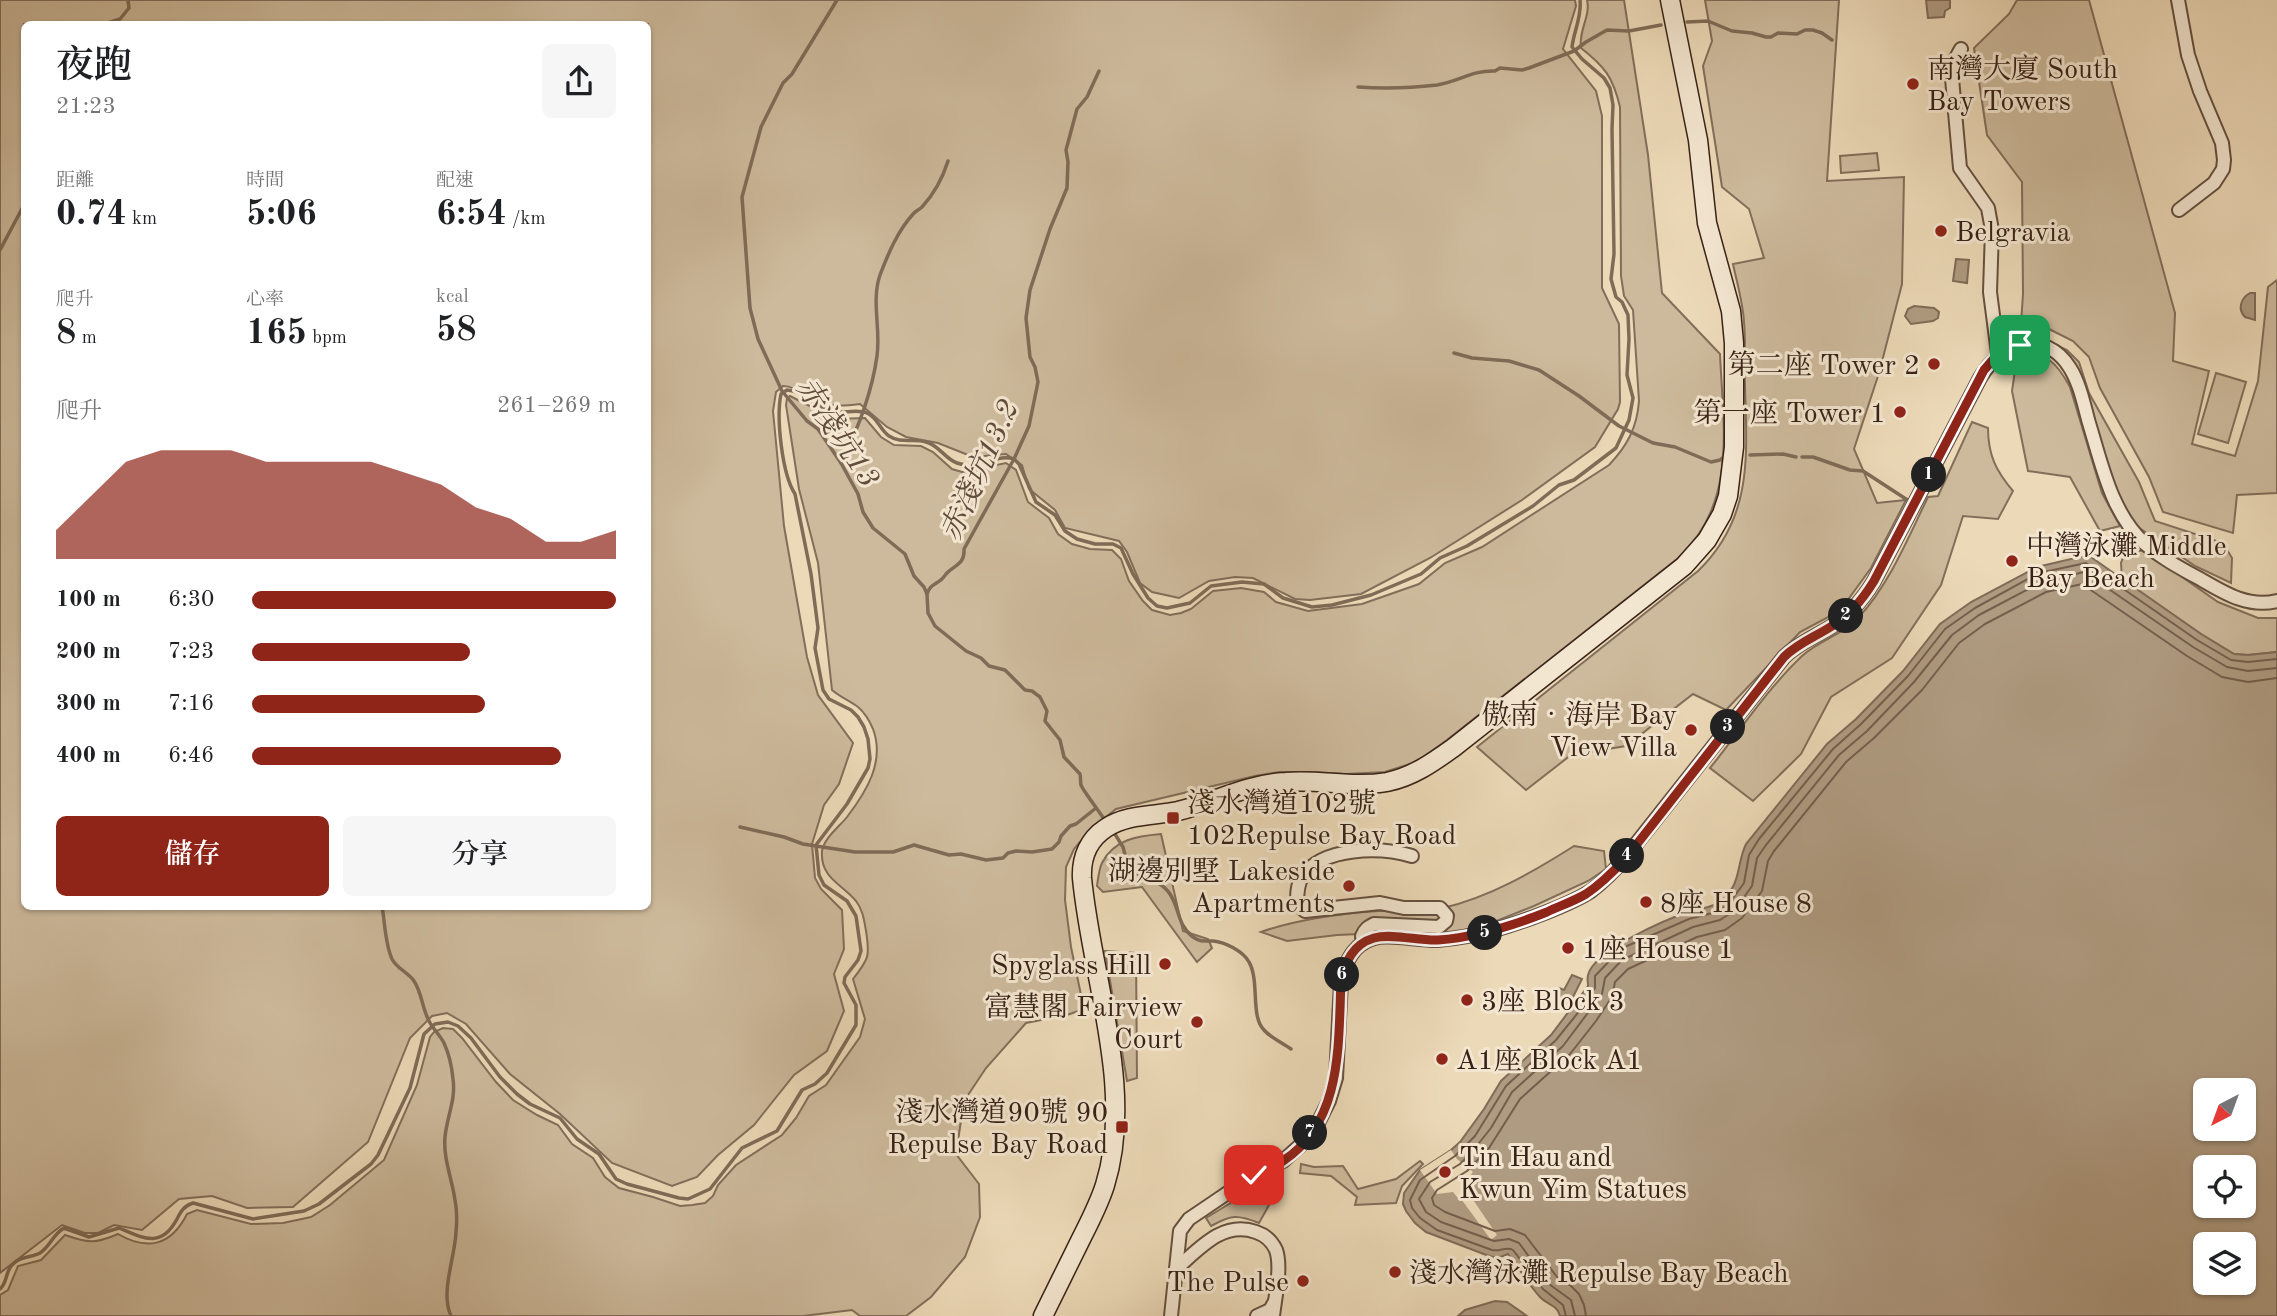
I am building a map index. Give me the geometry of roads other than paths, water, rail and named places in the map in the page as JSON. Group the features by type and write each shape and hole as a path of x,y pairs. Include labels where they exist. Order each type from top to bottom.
{"main road":[{"path":"1043,1316 1102,1195 1115,1134 1112,1068 1082,878 1083,861 1096,836 1111,825 1124,820 1179,810 1257,786 1296,781 1373,784 1392,781 1420,770 1453,748 1684,566 1704,545 1718,522 1728,496 1733,469 1734,332 1707,223 1700,152 1670,0"}],"street":[{"path":"2178,0 2188,55 2222,144 2224,160 2223,169 2214,183 2179,209"},
{"path":"1961,49 1951,66 1960,169 1988,208 1993,230 1990,292 1998,354"},
{"path":"1171,1316 1180,1231 1189,1219 1254,1175 1283,1161 1303,1143 1319,1121 1336,1078 1341,982 1344,967 1352,953 1363,943 1383,936 1436,940 1488,933 1576,900 1608,877 1626,858 1784,657 1802,642 1841,620 1860,601 1874,581 1980,378 1998,354 2015,346 2031,345 2049,350 2065,362 2078,385 2113,498 2126,522 2146,544 2170,562 2235,598 2258,603 2277,601"},
{"path":"1363,943 1362,936 1366,928 1374,924 1439,927 1446,921 1447,916 1440,908 1404,908 1380,903 1305,911 1297,904 1297,890 1302,877 1322,861 1355,851 1390,850 1412,856"},
{"path":"1176,1269 1206,1242 1222,1233 1236,1228 1262,1234 1276,1250 1278,1262 1274,1310 1257,1316"}],"water":[{"path":"1926,0 1950,0 1950,8 1945,11 1944,17 1928,18"},
{"path":"1956,259 1969,260 1967,283 1953,281"},
{"path":"2250,293 2255,293 2255,320 2245,317 2241,311 2242,301"},
{"path":"1914,306 1934,308 1939,312 1938,318 1911,324 1905,316 1908,309"},
{"path":"2088,555 2234,654 2277,652 2277,1316 1560,1316 1557,1309 1536,1292 1508,1254 1498,1258 1489,1256 1426,1232 1415,1223 1403,1204 1404,1193 1420,1170 1460,1142 1501,1081 1551,1035 1588,986 1588,975 1593,965 1617,946 1649,928 1711,906 1728,895 1736,881 1746,844 1827,744 1903,671 1940,624 1971,602 2037,567"},
{"path":"1572,975 1582,979 1569,1005 1555,996 1559,988 1564,990"},
{"path":"1495,1301 1507,1302 1527,1316 1458,1316 1465,1310"}],"waterway":[{"path":"114,21 120,19 129,8 128,0"},
{"name":"赤淺坑13","path":"837,0 792,74 783,83 761,127 742,197 750,308 758,339 782,391 807,421 818,429 841,463 873,528 905,554 914,576 927,594 928,613 935,626 966,651 981,658 989,666 1005,670 1025,690 1040,697 1047,711 1045,721 1060,740 1064,757 1080,774 1082,787 1104,819"},
{"path":"0,1289 13,1264 40,1253 64,1228 89,1237 119,1228 136,1235 158,1238 171,1228 183,1209 193,1203 253,1219 304,1211 319,1204 371,1164 378,1155 410,1088 424,1034 435,1024 448,1022 458,1026 471,1038 500,1077 517,1094 530,1104 560,1118 577,1139 599,1154 616,1179 688,1199 710,1189 742,1148 777,1131 802,1090 815,1084 827,1073 856,1025 856,1005 844,983 861,951 856,916 847,901 824,885 819,875 816,845 847,804 868,768 868,739 858,717 851,710 829,699 823,690 815,648 818,628 811,574 795,494 790,485 781,445 781,394 787,390 793,391 835,412 867,413 889,436 898,440 931,444 957,463 973,465 1001,458 1014,459 1019,464 1036,502 1055,515 1065,531 1077,539 1095,544 1113,544 1121,548 1133,574 1148,598 1157,606 1167,608 1190,603 1211,586 1242,582 1264,584 1283,598 1312,607 1332,605 1371,595 1421,574 1440,558 1467,546 1533,506 1559,485 1574,480 1616,448 1629,420 1633,398 1627,375 1628,315 1622,302 1616,297 1611,279 1614,254 1613,105 1610,88 1604,78 1572,47 1580,0"},
{"path":"1687,22 1708,21 1732,31 1766,37 1778,33 1797,34 1813,30 1832,40"},
{"path":"1358,87 1427,86 1500,68 1522,70 1574,51 1607,30 1629,31 1661,25"},
{"name":"赤淺坑13.2","path":"927,594 931,586 961,562 964,549 1014,459 1029,426 1038,382 1030,357 1026,318 1030,290 1067,188 1066,150 1077,109 1087,97 1099,71"},
{"path":"841,463 863,411 875,370 878,346 876,295 880,275 898,235 930,197 948,161"},
{"path":"0,250 21,211"},
{"path":"1454,353 1472,358 1509,361 1539,370 1619,426 1653,443 1675,447 1711,462 1726,455"},
{"path":"1750,455 1783,454 1796,457"},
{"path":"1802,457 1813,457 1850,470 1863,471 1909,501"},
{"path":"740,827 803,844 855,852 893,852 914,845 949,855 961,854 986,860 1003,858 1016,851 1052,849 1070,826 1096,808"},
{"name":"赤淺坑13","path":"1113,831 1123,847 1129,870 1166,889 1181,922 1193,937 1228,945 1246,958 1254,979 1260,1024 1270,1036 1291,1049"},
{"path":"383,910 392,959 417,986 429,1021 446,1047 452,1070 454,1087 445,1145 457,1216 447,1286 451,1316"}],"place":[{"name":"南灣大廈 South Bay Towers","path":"1913,84"},
{"name":"Belgravia","path":"1941,231"},
{"name":"第二座 Tower 2","path":"1934,364"},
{"name":"第一座 Tower 1","path":"1900,412"},
{"name":"中灣泳灘 Middle Bay Beach","path":"2012,561"},
{"name":"傲南．海岸 Bay View Villa","path":"1691,730"},
{"name":"淺水灣道102號 102Repulse Bay Road","path":"1173,818"},
{"name":"湖邊別墅 Lakeside Apartments","path":"1349,886"},
{"name":"8座 House 8","path":"1646,902"},
{"name":"1座 House 1","path":"1568,948"},
{"name":"Spyglass Hill","path":"1165,964"},
{"name":"3座 Block 3","path":"1467,1000"},
{"name":"富慧閣 Fairview Court","path":"1197,1022"},
{"name":"A1座 Block A1","path":"1442,1059"},
{"name":"淺水灣道90號 90 Repulse Bay Road","path":"1122,1127"},
{"name":"Tin Hau and Kwun Yim Statues","path":"1445,1172"},
{"name":"淺水灣泳灘 Repulse Bay Beach","path":"1395,1272"},
{"name":"The Pulse","path":"1303,1281"}]}
